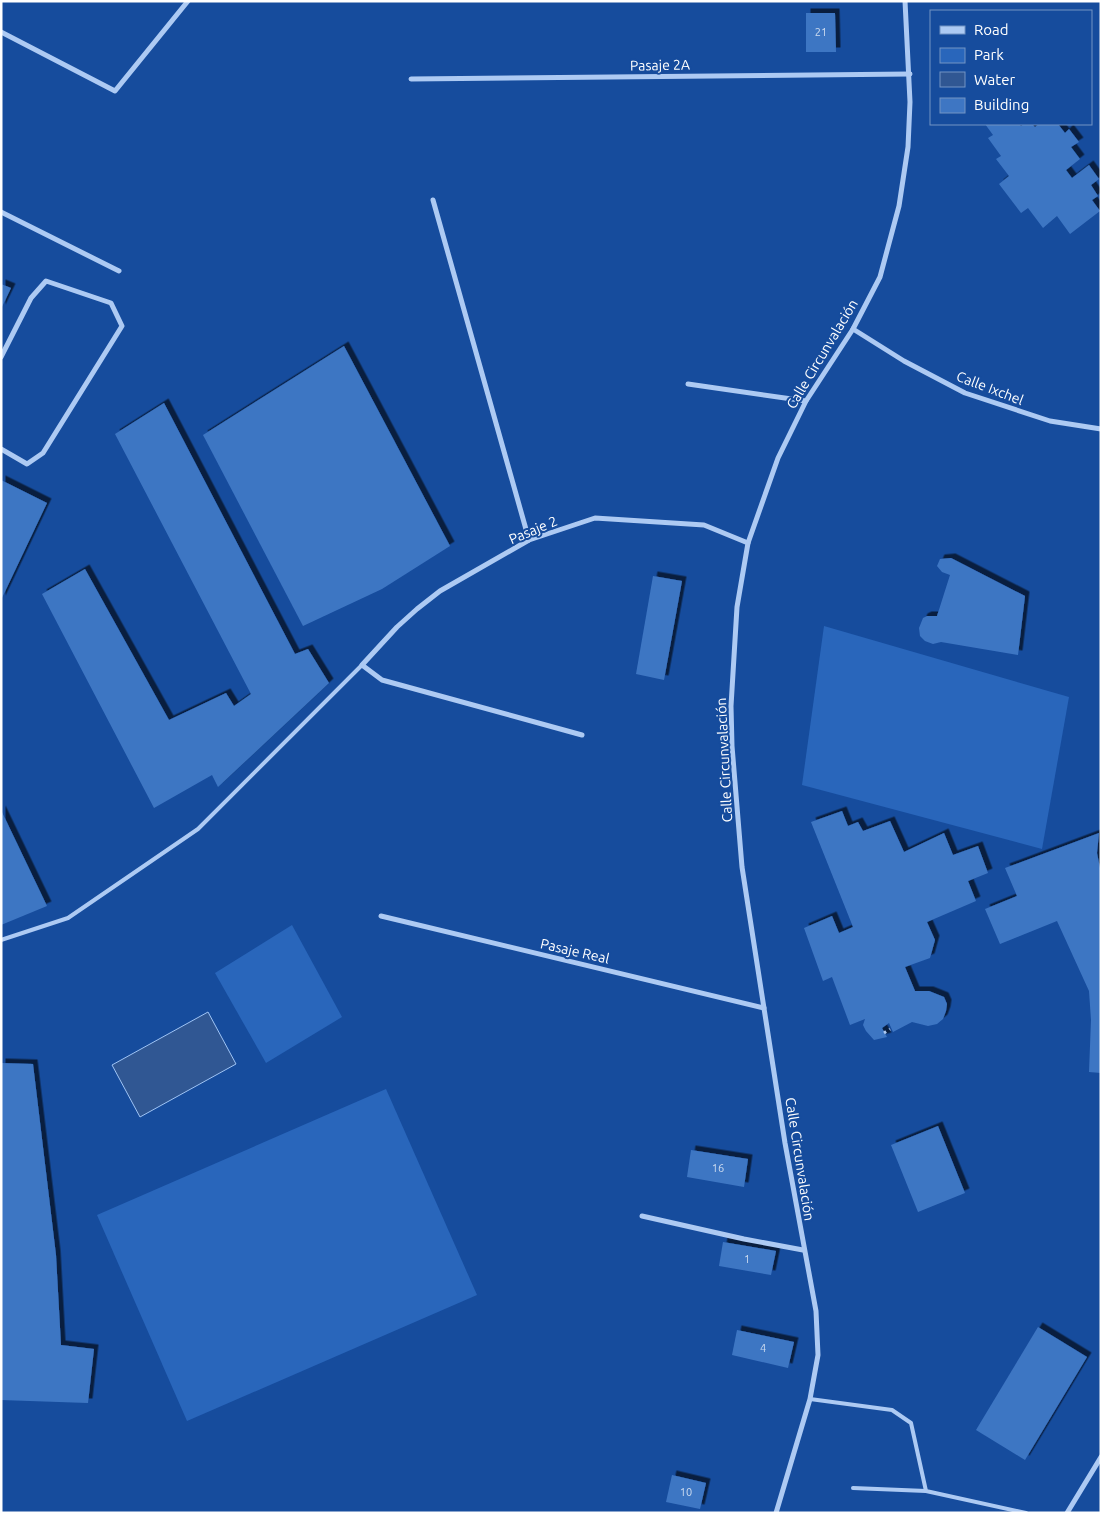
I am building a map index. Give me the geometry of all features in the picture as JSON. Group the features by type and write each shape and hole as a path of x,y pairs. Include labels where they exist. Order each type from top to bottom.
{"street":[{"path":"1,32 116,91 188,1"},
{"name":"Calle Circunvalación","path":"776,1513 810,1399 818,1355 816,1311 804,1250 742,867 732,746 731,706 737,607 748,543 778,458 806,400 853,329 880,277 899,206 908,148 910,74 905,1"},
{"name":"Pasaje 2A","path":"411,79 910,74"},
{"path":"433,200 528,540"},
{"path":"1,212 119,271"},
{"path":"1,357 31,298 46,281 111,302 122,326 43,453 27,464 1,449"},
{"name":"Calle Ixchel","path":"853,329 904,361 965,393 1050,421 1101,429"},
{"path":"688,384 806,400"},
{"name":"Pasaje 2","path":"362,664 397,627 434,595 528,540 595,518 704,525 748,543"},
{"path":"362,664 382,680 582,736"},
{"name":"Pasaje Real","path":"381,916 764,1008"},
{"path":"642,1216 744,1240 804,1250"},
{"path":"1067,1513 1101,1457"}],"lane":[{"path":"1,940 68,918 198,829 362,664"},
{"path":"810,1399 892,1410 911,1423 926,1491"},
{"path":"853,1488 926,1491 1026,1513"}],"path":[{"path":"884,1032 890,1029"}],"green space":[{"path":"824,626 1069,697 1042,849 802,785"},
{"path":"292,925 342,1017 266,1063 215,973"},
{"path":"386,1089 477,1295 187,1421 97,1215"}],"water":[{"path":"208,1012 236,1064 140,1117 112,1065"}],"building":[{"path":"806,13 835,13 836,52 806,52"},
{"path":"986,125 1033,125 1035,127 1038,125 1059,125 1065,133 1069,129 1079,142 1071,147 1080,159 1066,170 1072,178 1089,165 1099,179 1091,185 1098,196 1092,200 1100,211 1070,234 1057,216 1043,228 1028,208 1021,213 999,184 1009,176 996,159 1001,156 988,138 993,135"},
{"path":"1,284 11,288 1,309"},
{"path":"344,346 450,546 382,589 303,626 203,435"},
{"path":"164,403 295,654 308,649 329,683 218,787 212,775 154,808 42,594 85,569 169,720 226,693 234,706 251,694 115,434"},
{"path":"1,480 47,503 1,600"},
{"path":"951,558 1025,596 1018,655 941,642 933,644 925,641 920,636 919,628 923,618 937,616 950,575 942,572 937,566 940,559"},
{"path":"653,576 682,581 664,680 636,674"},
{"path":"1,810 47,906 1,925"},
{"path":"842,811 848,826 858,822 863,831 890,821 904,852 944,833 953,855 978,846 988,873 968,881 976,901 927,922 935,940 930,958 905,967 915,991 929,991 944,997 947,1004 946,1011 943,1019 937,1024 928,1026 912,1022 893,1032 889,1023 882,1028 887,1037 874,1040 863,1025 865,1019 850,1025 832,977 823,981 804,928 832,916 839,933 853,927 811,822"},
{"path":"1099,833 1097,853 1101,873 1101,1073 1089,1072 1091,1020 1089,991 1057,921 1000,944 985,909 1017,896 1005,868"},
{"path":"1,1063 33,1064 56,1255 61,1345 94,1349 88,1403 1,1400"},
{"path":"938,1126 965,1193 918,1212 891,1145"},
{"path":"691,1150 748,1159 744,1187 687,1177"},
{"path":"723,1242 776,1251 771,1275 719,1266"},
{"path":"1038,1327 1087,1357 1025,1460 976,1430"},
{"path":"737,1330 794,1342 788,1368 732,1355"},
{"path":"672,1475 706,1483 700,1509 666,1502"}]}
